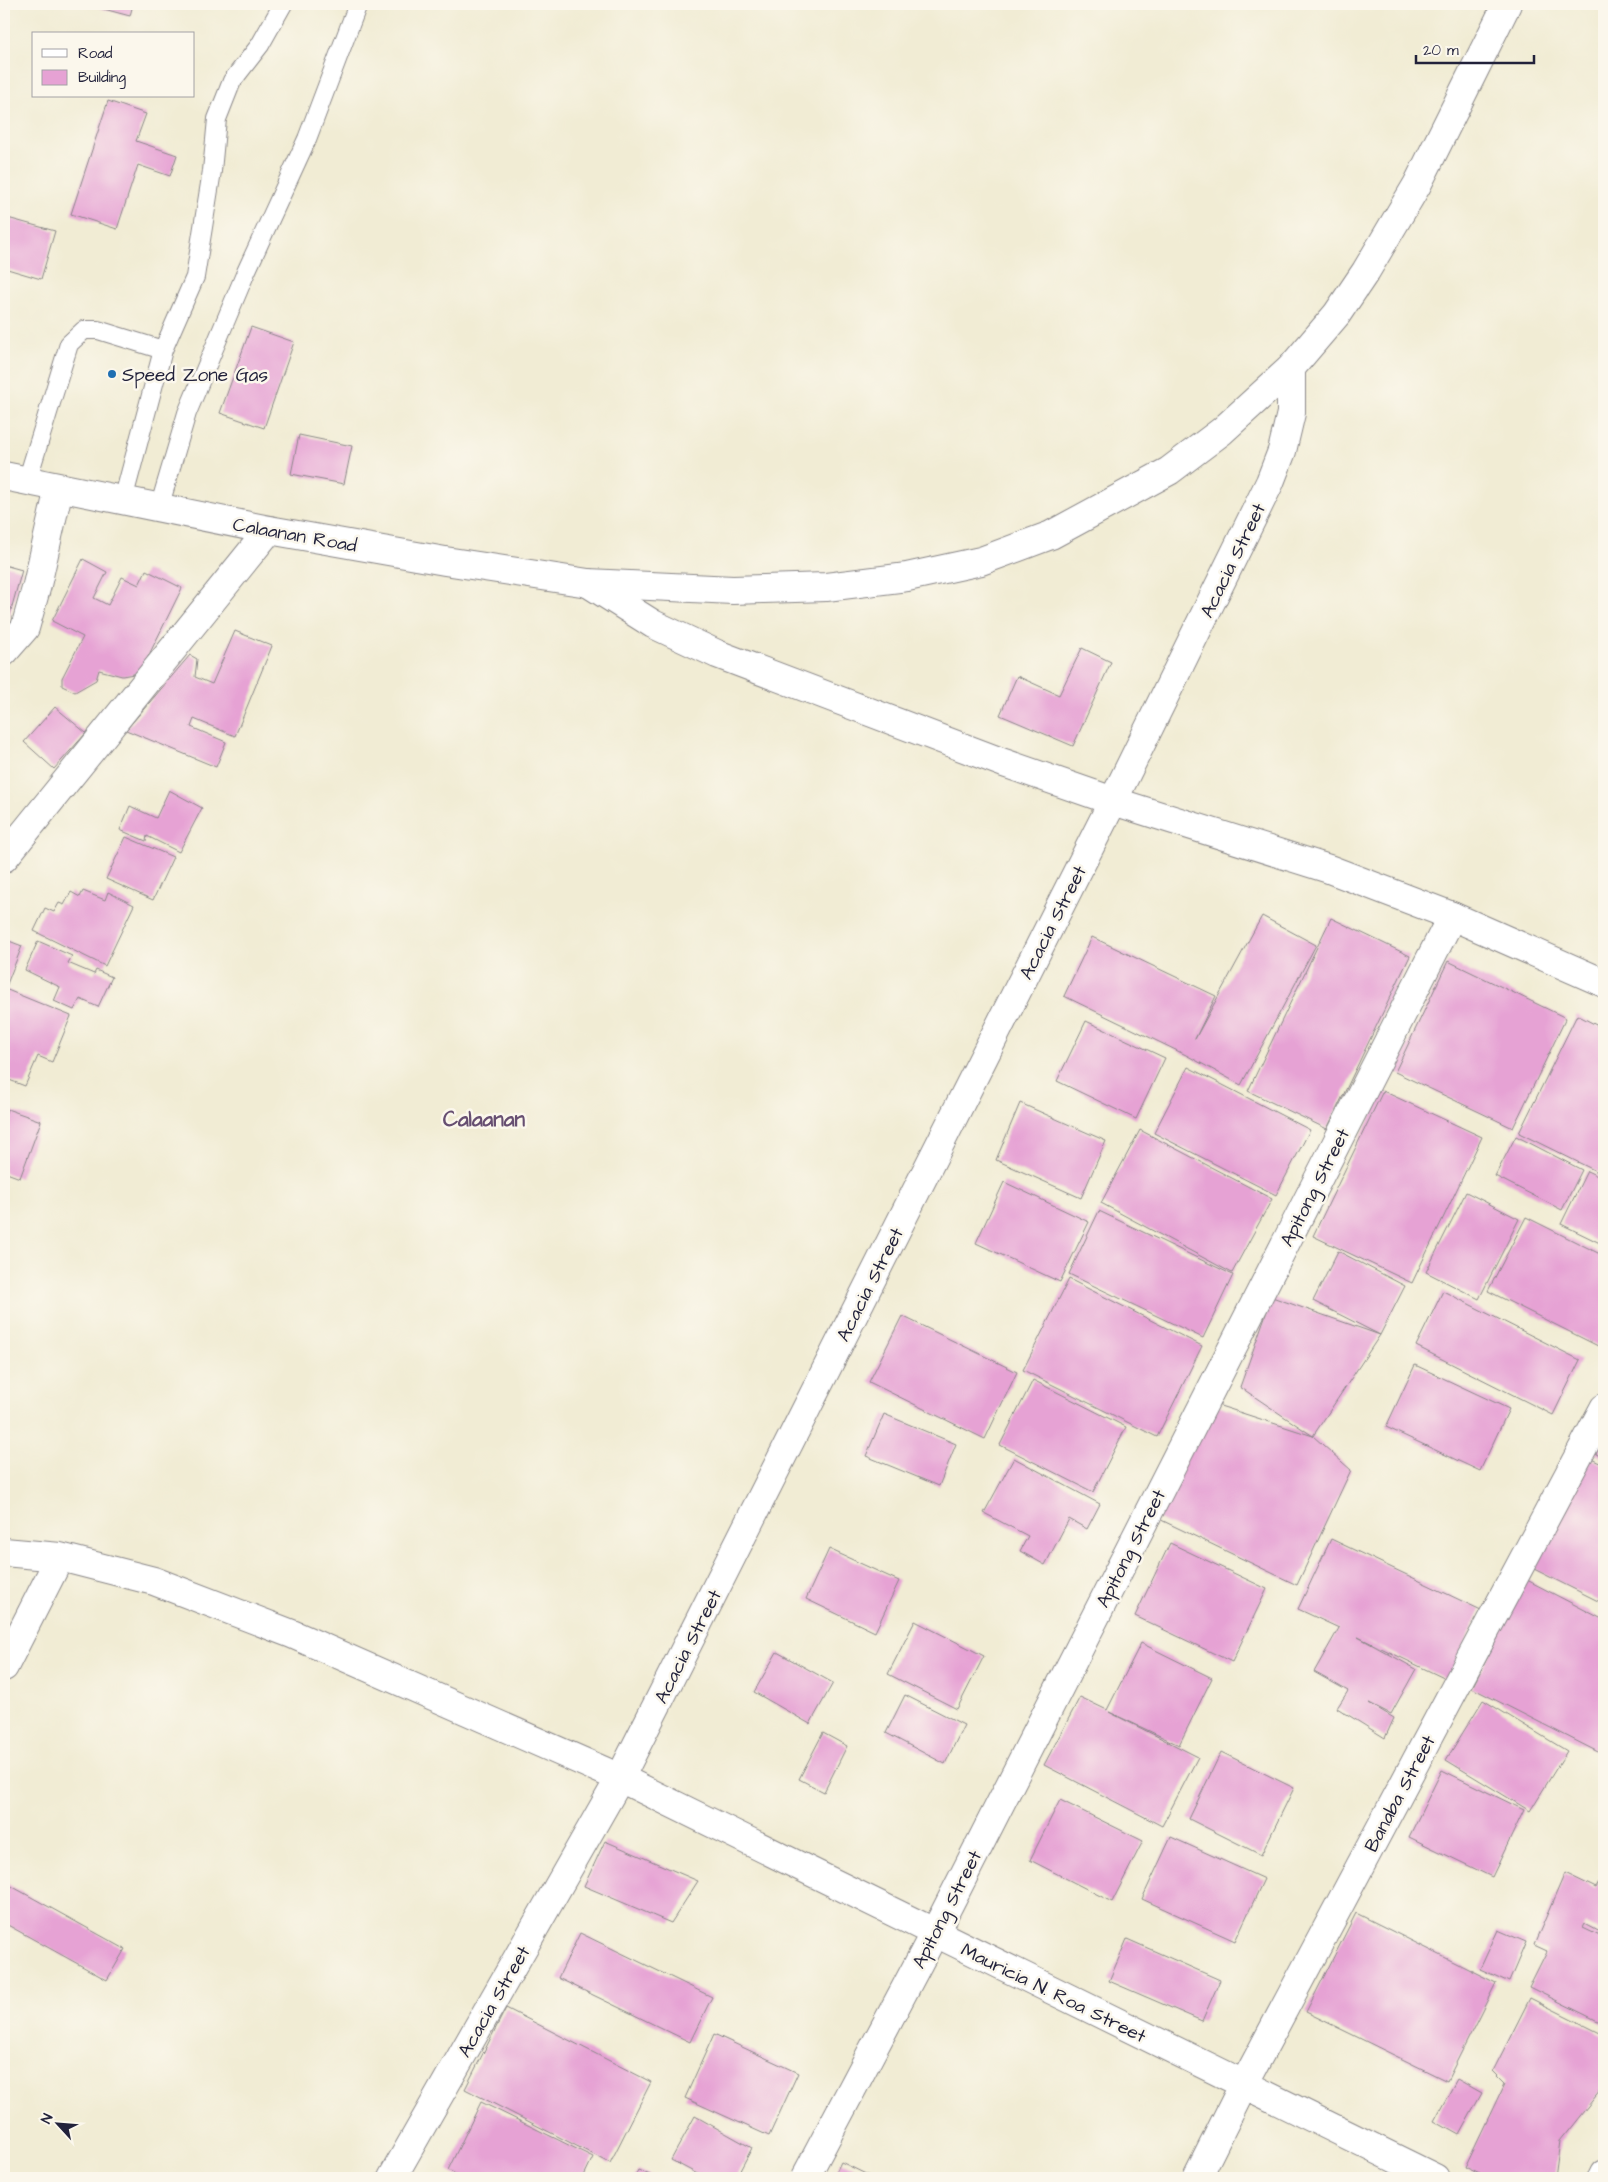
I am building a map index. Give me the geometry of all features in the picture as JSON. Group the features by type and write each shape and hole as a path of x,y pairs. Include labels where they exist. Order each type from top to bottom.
{"street":[{"name":"Calaanan Road","path":"16,478 270,530 445,561 588,583 733,590 826,587 907,577 981,561 1051,535 1169,471 1222,431 1291,368 1337,314 1366,271 1417,185 1508,4"},
{"name":"Acacia Street","path":"392,2178 620,1778 1113,801 1270,482 1282,451 1290,413 1291,368"},
{"path":"4,652 25,628 37,585 59,488"},
{"path":"4,858 270,530"},
{"path":"588,583 653,624 717,654 1004,764 1113,801 1329,869 1452,916 1604,982"},
{"name":"Apitong Street","path":"805,2178 935,1932 1452,916"},
{"name":"Banaba Street","path":"1197,2178 1243,2086 1604,1408"},
{"name":"Mauricia N. Roa Street","path":"4,1552 60,1557 154,1581 292,1634 620,1778 935,1932 1243,2086 1435,2178"},
{"path":"4,1667 60,1557"},
{"path":"1602,2178 1604,2174"}],"lane":[{"path":"123,500 163,350 195,277 212,171 217,119 232,81 260,45 283,4"},
{"path":"159,508 187,413 246,272 307,139 358,4"},
{"path":"16,478 69,344 84,330 98,330 163,350"}],"building":[{"path":"85,4 133,4 130,16"},
{"path":"108,101 146,114 136,141 177,155 170,176 138,165 117,229 71,214"},
{"path":"4,217 55,231 41,279 4,268"},
{"path":"251,327 294,342 264,428 220,413"},
{"path":"299,435 352,446 344,484 291,474"},
{"path":"83,559 107,572 94,598 108,605 122,577 139,585 146,570 182,588 140,673 122,676 99,670 96,680 75,692 62,686 62,678 83,637 52,621"},
{"path":"4,565 22,570 6,628 4,627"},
{"path":"235,631 272,646 235,736 194,719 191,727 226,742 216,767 126,730 190,655 197,659 195,677 212,684"},
{"path":"1082,648 1111,662 1073,746 1000,715 1017,676 1059,695"},
{"path":"55,707 86,733 54,769 24,742"},
{"path":"169,790 202,808 179,852 147,836 146,841 120,830 130,806 156,818"},
{"path":"126,837 173,857 153,900 106,879"},
{"path":"83,891 105,900 108,892 134,905 105,966 34,931 45,908 54,912 59,903 64,905 71,892 80,897"},
{"path":"1262,916 1316,945 1241,1085 1186,1055 1064,996 1092,937 1216,996 1195,1039"},
{"path":"1331,918 1410,956 1327,1129 1248,1091"},
{"path":"4,939 22,946 5,989 71,1016 52,1062 38,1056 25,1086 4,1078"},
{"path":"38,941 72,956 68,963 94,974 96,970 112,977 98,1007 80,999 74,1010 54,1001 60,987 25,970"},
{"path":"1448,961 1566,1018 1513,1128 1395,1072"},
{"path":"1577,1015 1604,1029 1604,1175 1519,1133"},
{"path":"1086,1021 1165,1058 1136,1119 1057,1081"},
{"path":"1188,1067 1310,1130 1276,1195 1154,1133"},
{"path":"1383,1091 1482,1137 1412,1283 1313,1236"},
{"path":"1020,1103 1106,1141 1081,1198 996,1160"},
{"path":"7,1109 41,1121 20,1178 4,1172 4,1118"},
{"path":"1140,1130 1272,1199 1232,1273 1101,1203"},
{"path":"1516,1136 1582,1170 1562,1210 1495,1176"},
{"path":"1587,1171 1604,1179 1604,1245 1561,1224"},
{"path":"1004,1182 1089,1222 1060,1282 976,1243"},
{"path":"1466,1192 1519,1219 1479,1299 1426,1272"},
{"path":"1099,1211 1233,1275 1203,1338 1069,1274"},
{"path":"1526,1217 1604,1256 1604,1333 1598,1346 1488,1291"},
{"path":"1338,1251 1405,1286 1380,1335 1313,1301"},
{"path":"1069,1279 1202,1346 1157,1437 1023,1370"},
{"path":"1443,1291 1580,1360 1553,1415 1416,1346"},
{"path":"1272,1297 1380,1335 1313,1436 1240,1387"},
{"path":"902,1316 1017,1372 985,1439 869,1382"},
{"path":"1415,1365 1509,1409 1480,1471 1386,1427"},
{"path":"1033,1380 1126,1427 1093,1492 1000,1445"},
{"path":"1211,1403 1313,1436 1351,1470 1297,1585 1157,1518"},
{"path":"884,1414 956,1444 939,1486 866,1456"},
{"path":"1604,1428 1604,1458 1592,1452"},
{"path":"1014,1458 1100,1504 1087,1529 1069,1519 1045,1565 1020,1551 1028,1536 984,1513"},
{"path":"1589,1458 1604,1465 1604,1604 1534,1569"},
{"path":"1331,1539 1481,1610 1448,1680 1358,1637 1416,1669 1391,1714 1369,1703 1394,1718 1385,1738 1337,1708 1348,1691 1314,1672 1339,1628 1298,1609"},
{"path":"1170,1543 1267,1589 1232,1662 1135,1616"},
{"path":"829,1549 899,1581 875,1632 806,1599"},
{"path":"1527,1580 1604,1620 1604,1755 1472,1688"},
{"path":"915,1621 984,1656 957,1709 888,1674"},
{"path":"1141,1643 1212,1678 1179,1745 1109,1712 1198,1757 1162,1826 1044,1765 1080,1697 1107,1710"},
{"path":"777,1652 833,1683 810,1724 754,1692"},
{"path":"905,1695 964,1725 945,1764 886,1733"},
{"path":"1483,1700 1567,1751 1530,1811 1446,1760"},
{"path":"823,1733 847,1746 824,1792 799,1779"},
{"path":"1221,1752 1294,1788 1261,1855 1189,1819"},
{"path":"1442,1770 1524,1810 1492,1877 1409,1837"},
{"path":"1060,1800 1143,1841 1112,1902 1030,1860"},
{"path":"1171,1837 1264,1879 1235,1941 1142,1899"},
{"path":"605,1841 698,1881 671,1923 584,1886"},
{"path":"1565,1873 1596,1888 1604,1873 1604,1934 1585,1924 1583,1928 1604,1938 1604,2024 1529,1987 1547,1951 1534,1945"},
{"path":"4,1882 125,1949 107,1980 4,1923"},
{"path":"1356,1913 1496,1983 1447,2081 1306,2012"},
{"path":"1498,1930 1526,1942 1509,1982 1480,1969"},
{"path":"580,1933 712,1997 690,2042 558,1978"},
{"path":"1127,1939 1220,1980 1202,2021 1109,1981"},
{"path":"1530,1998 1604,2035 1604,2086 1560,2141 1555,2178 1488,2178 1465,2167 1505,2083 1493,2071"},
{"path":"506,2008 651,2082 610,2163 465,2089"},
{"path":"714,2034 798,2073 769,2136 685,2098"},
{"path":"1457,2079 1482,2093 1459,2135 1434,2121"},
{"path":"481,2102 593,2157 583,2178 464,2178 448,2170"},
{"path":"695,2116 752,2148 736,2178 705,2178 671,2160"},
{"path":"841,2162 874,2178 833,2178"},
{"path":"638,2170 657,2178 634,2178"}],"place":[{"name":"Speed Zone Gas","path":"112,374"}],"district":[{"name":"Calaanan","path":"484,1119"}]}
